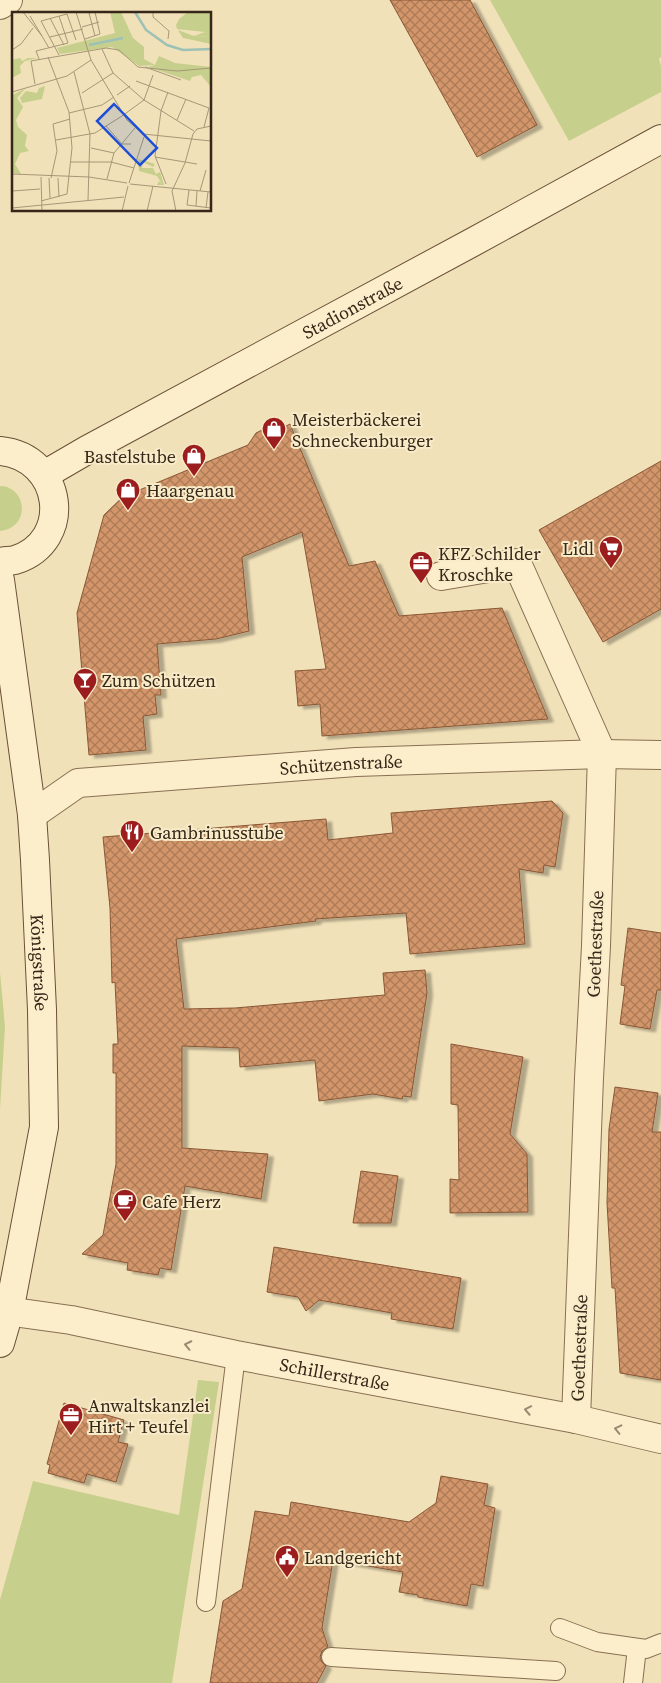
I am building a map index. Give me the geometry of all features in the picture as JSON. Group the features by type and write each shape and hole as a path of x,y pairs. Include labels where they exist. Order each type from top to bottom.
{"street":[{"path":"0,5 8,0"},
{"name":"Stadionstraße","path":"44,475 661,139"},
{"path":"0,451 18,454 33,463 44,475 52,490 55,508 52,525 43,540 31,552 15,560 0,562"},
{"name":"Goethestraße","path":"441,576 517,563 602,754 596,946 576,1419"},
{"name":"Königstraße","path":"0,580 32,815 42,1010 44,1127 0,1343"},
{"name":"Schützenstraße","path":"32,815 78,783 356,762 602,754 661,755"},
{"name":"Schillerstraße","path":"5,1311 71,1320 236,1355 576,1419 661,1439"}],"lane":[{"path":"206,1602 236,1355"},
{"path":"560,1628 598,1642 637,1648 646,1649 661,1643"},
{"path":"633,1683 637,1648"},
{"path":"331,1657 556,1671"}],"green space":[{"path":"490,0 661,0 661,57 659,59 661,66 661,92 569,141"},
{"path":"0,486 8,487 14,491 21,502 22,509 18,522 6,530 0,531"},
{"path":"0,972 5,1027 0,1109"},
{"path":"198,1380 219,1382 172,1683 0,1683 0,1600 33,1481 179,1515"}],"building":[{"path":"390,0 470,0 537,125 477,157"},
{"path":"290,424 349,566 375,561 399,616 502,608 548,719 322,736 320,704 298,706 295,671 326,669 302,532 242,557 249,631 216,639 157,644 161,695 155,695 157,714 143,716 146,750 89,755 77,613 104,515 133,487 137,491 248,445 256,433 268,427 280,429"},
{"name":"Lidl","path":"661,461 661,609 603,642 539,530"},
{"path":"552,801 563,813 555,867 544,865 543,873 519,869 525,944 410,954 406,913 315,919 316,921 176,939 184,1009 235,1008 385,995 383,973 425,970 427,993 411,1097 403,1096 402,1099 373,1094 319,1101 315,1060 240,1067 239,1048 182,1046 182,1148 268,1154 261,1199 185,1186 171,1270 160,1268 158,1275 127,1270 128,1263 82,1254 103,1235 116,1164 116,1073 113,1073 113,1044 118,1044 115,982 112,983 110,908 103,837 326,819 328,840 393,833 391,813"},
{"path":"628,928 661,933 661,990 657,990 650,1029 620,1024 625,986 621,985"},
{"path":"451,1044 523,1057 510,1134 527,1154 528,1212 450,1213 450,1179 459,1180 458,1105 451,1104"},
{"path":"615,1087 658,1093 652,1132 661,1132 661,1380 620,1373 607,1203 609,1129"},
{"path":"361,1171 398,1176 391,1223 353,1223"},
{"path":"274,1247 461,1278 453,1329 391,1319 392,1313 319,1300 306,1311 298,1297 267,1292"},
{"path":"64,1403 124,1420 118,1442 128,1444 116,1482 87,1474 84,1483 48,1473 50,1465 47,1464"},
{"name":"Landgericht","path":"441,1476 488,1484 484,1505 495,1508 483,1586 471,1584 467,1606 399,1592 403,1572 333,1560 322,1628 328,1647 322,1651 320,1657 326,1666 317,1683 210,1683 223,1601 242,1589 255,1511 289,1516 291,1502 409,1522 436,1503"}],"place":[{"name":"Meisterbäckerei Schneckenburger","path":"274,450"},
{"name":"Bastelstube","path":"194,477"},
{"name":"Haargenau","path":"128,511"},
{"name":"Lidl","path":"611,569"},
{"name":"KFZ Schilder Kroschke","path":"421,584"},
{"name":"Zum Schützen","path":"85,701"},
{"name":"Gambrinusstube","path":"132,853"},
{"name":"Cafe Herz","path":"125,1222"},
{"name":"Anwaltskanzlei Hirt + Teufel","path":"71,1436"},
{"name":"Landgericht","path":"287,1578"}]}
